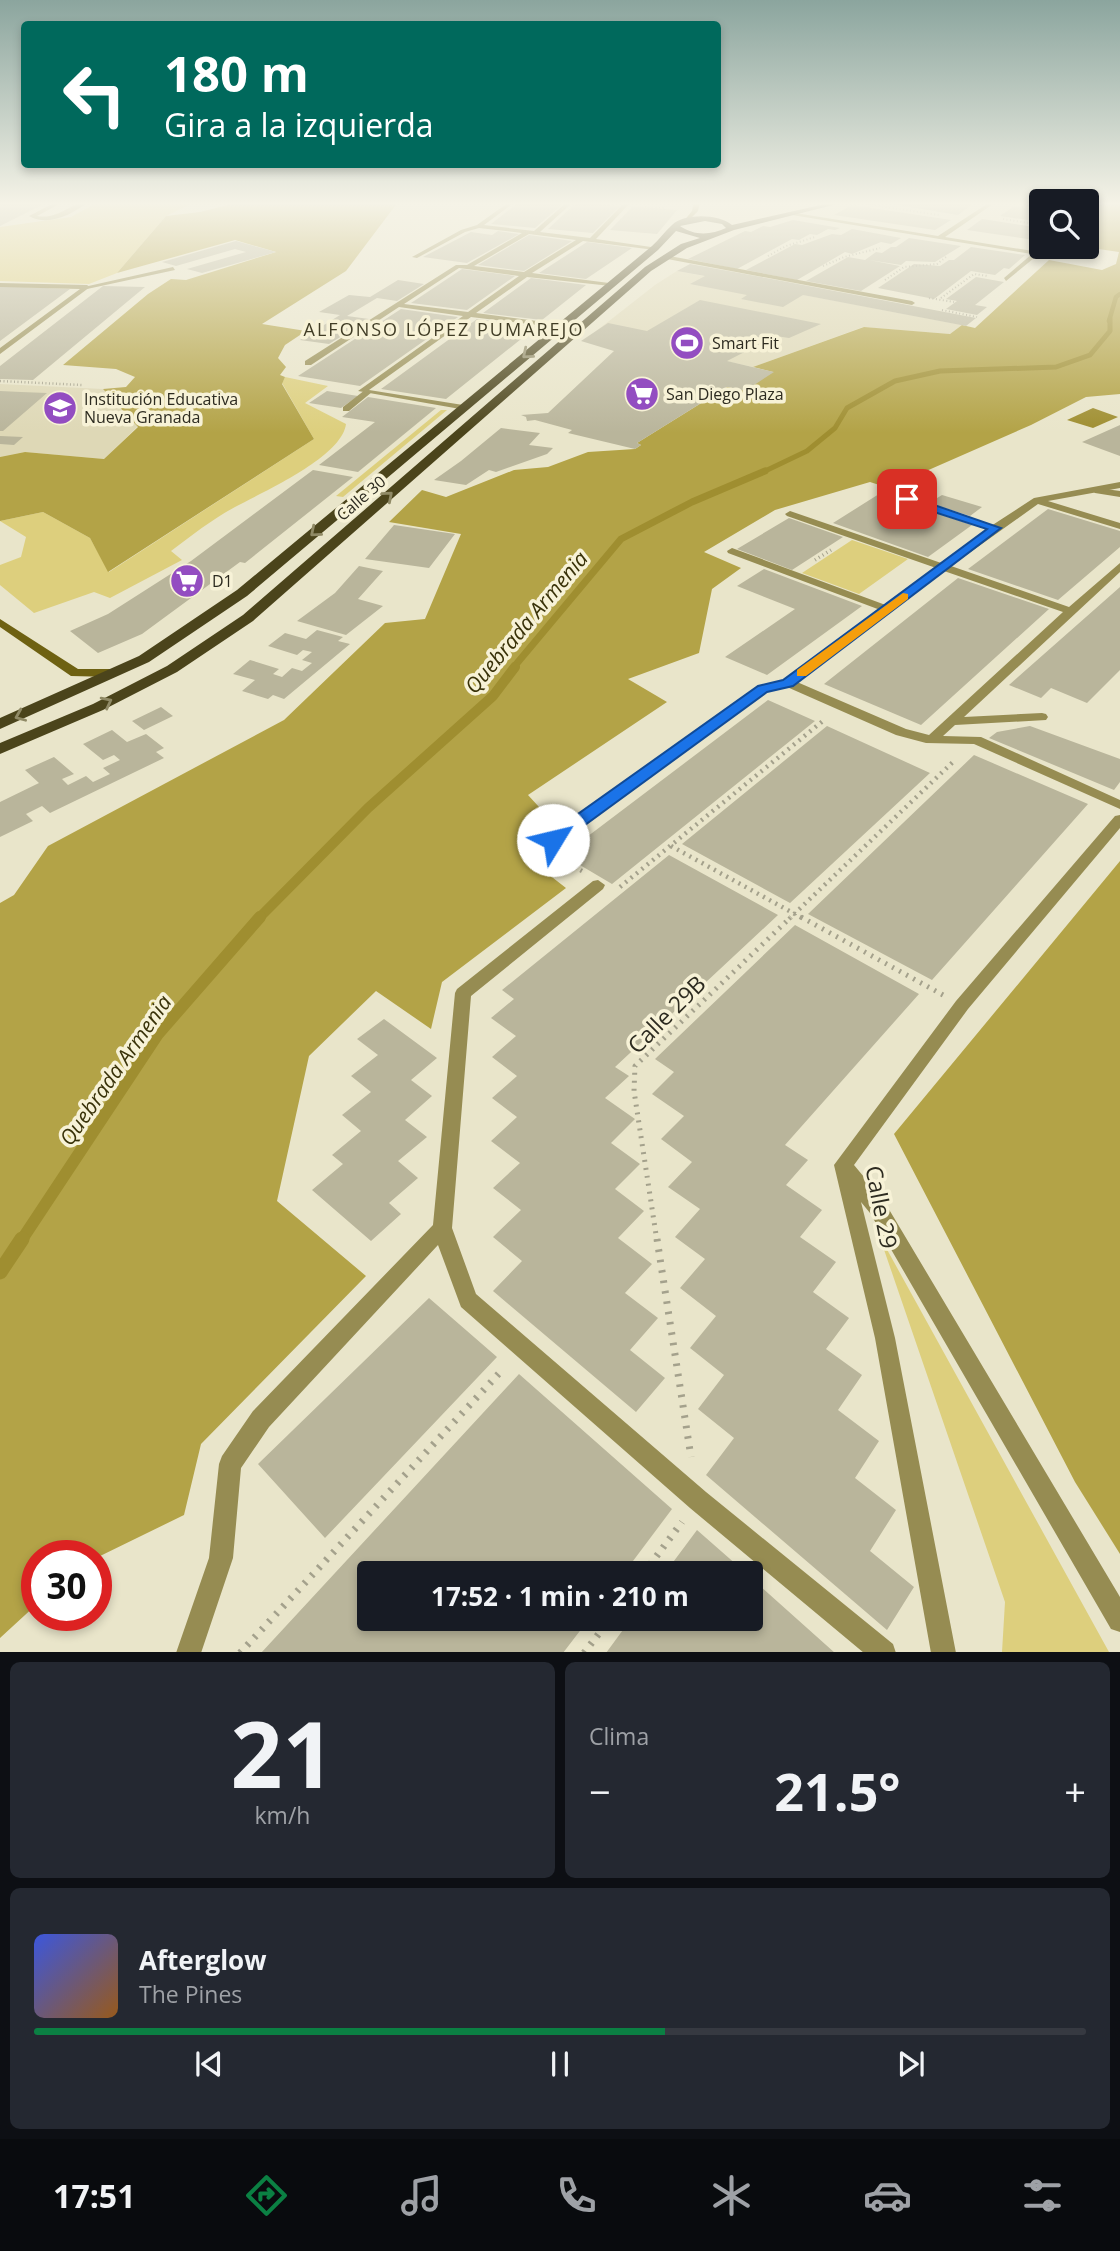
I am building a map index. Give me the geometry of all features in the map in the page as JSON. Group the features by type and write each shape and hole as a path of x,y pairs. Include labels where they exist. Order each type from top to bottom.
{"main road":[{"name":"Calle 30","path":"0,724 63,698 144,659 242,593 618,279"},
{"name":"Calle 30","path":"0,750 98,707 172,669 248,618 629,279"}],"street":[{"path":"0,285 87,287 123,279"},
{"path":"308,363 437,279"},
{"path":"463,408 362,391 519,279"},
{"path":"564,279 609,285"},
{"path":"783,279 912,303"},
{"path":"0,352 87,287"},
{"path":"397,304 560,326"},
{"path":"346,409 368,392"},
{"path":"553,840 763,689 788,683 995,528 1037,500 1120,485"},
{"path":"1098,491 1120,494"},
{"path":"885,492 995,528"},
{"path":"1037,500 1120,526"},
{"path":"790,514 1070,611"},
{"path":"732,551 887,609"},
{"path":"931,740 1120,566"},
{"path":"0,622 75,674 117,673"},
{"path":"63,698 74,685 75,674"},
{"path":"788,683 901,732 931,740 976,740 1120,805"},
{"path":"954,721 1042,717"},
{"name":"Calle 29","path":"944,1652 886,1338 843,1165 962,1005 1120,819"},
{"path":"598,885 463,993 442,1228 468,1300 698,1500 883,1652"},
{"path":"843,1165 877,1207 1120,1620"},
{"path":"188,1652 221,1558 230,1464 261,1419 442,1228"}],"path":[{"path":"967,279 941,299 954,302 942,310 977,317"},
{"path":"0,382 82,385"},
{"path":"794,575 852,535"},
{"path":"553,840 550,853 595,879 598,885 621,887 841,706"},
{"name":"Calle 29B","path":"698,1500 634,1090 635,1066 976,740"},
{"path":"670,846 962,1005"},
{"path":"241,1652 522,1349"},
{"path":"653,1561 698,1500"},
{"path":"585,1652 601,1631"}],"shaded area":[{"path":"0,279 101,279 89,284"},
{"path":"171,279 333,279 262,324 306,331 285,345 278,358 286,367 280,375 285,377 282,384 314,439 108,572 90,538 43,512 0,521 0,457 25,452 104,459 138,427 103,389 126,387 135,377 116,369 63,365 148,294"},
{"path":"664,279 720,279 962,325 950,334 863,327 753,367 595,332"},
{"path":"1028,279 1120,279 1120,394 1086,397 1031,425 908,479 936,490 923,499 870,482 775,510 704,552 741,568 712,589 699,653 628,679 667,702 528,795 550,819 521,853 566,888 442,982 431,1029 376,991 309,1056 277,1201 366,1276 201,1444 184,1515 112,1550 112,1540 21,1540 21,1619 0,1638 0,903 14,895 48,846 284,720 385,623 425,619 461,534 389,522 422,490 446,497 514,470 548,467 588,452 635,449 641,445 637,443 727,387 773,372 753,367 864,327 950,334 962,325 975,328"},
{"path":"285,377 328,386 305,403 346,424 341,436 317,461 235,507 171,551 182,560 110,598 94,592 34,613 0,585 0,565 21,557 26,537 0,521 43,512 90,538 109,572 314,439 282,383"},
{"name":"Institución Educativa Nueva Granada","path":"0,384 103,389 138,426 104,459 25,452 0,457"},
{"path":"1093,408 1118,417 1093,428 1067,420"},
{"path":"441,410 447,410 343,497 336,496"},
{"path":"852,540 908,559 859,594 802,573"},
{"path":"1120,861 1120,1554 1075,1482 894,1134"},
{"path":"879,1235 1109,1652 1002,1652 1005,1602"}],"building":[{"path":"447,279 511,279 467,310 411,303"},
{"path":"530,279 586,285 542,320 483,313"},
{"path":"699,279 770,279 976,318 966,326 803,295 783,307 741,299 747,295 690,284"},
{"path":"809,279 880,279 861,291 806,281"},
{"path":"891,279 960,279 934,299 878,288"},
{"path":"973,279 1004,282 975,305 987,307 977,315 946,309 957,301 946,299"},
{"path":"398,280 424,284 397,301 377,298 347,316 369,319 329,344 300,340 340,315 319,312 349,295 370,297"},
{"path":"0,286 70,289 0,341"},
{"path":"103,286 145,287 33,380 0,379 0,366"},
{"name":"San Diego Plaza","path":"700,300 821,324 789,338 776,336 727,361 774,372 745,391 727,387 637,443 641,445 635,449 568,433 572,430 535,420 527,421 526,417 521,415 548,413 614,351 581,341 608,323 647,331"},
{"path":"401,309 458,317 360,386 298,376"},
{"path":"477,319 536,327 446,399 381,389"},
{"path":"0,391 47,393 0,431"},
{"path":"327,391 358,396 341,408 309,403"},
{"path":"368,397 436,408 358,472 319,465 375,422 342,417"},
{"path":"1120,425 1120,456 1082,442"},
{"path":"501,428 540,433 529,445 553,448 547,454 496,472 489,470 466,485 434,480 461,461"},
{"path":"0,436 23,437 14,445 0,444"},
{"path":"313,470 353,477 245,563 240,562 142,634 98,653 70,631 108,614 191,561"},
{"path":"879,494 972,525 928,557 833,523"},
{"path":"942,495 982,507 970,516 929,503"},
{"path":"1048,509 1120,531 1120,547 1058,600 968,569"},
{"path":"789,518 843,537 792,570 737,549"},
{"path":"394,525 455,534 429,568 365,559"},
{"path":"359,566 383,571 358,599 383,606 346,635 297,621 335,593"},
{"path":"764,569 862,606 767,675 725,657 795,609 737,586"},
{"path":"958,578 1049,609 921,725 824,684"},
{"path":"1120,587 1120,670 1087,703 1051,688 1041,698 1009,685"},
{"path":"317,630 343,637 338,641 350,644 284,699 273,695 268,699 242,691 255,680 233,674 250,660 279,669 273,674 282,677 292,668 302,671 312,663 302,660 312,652 303,650 297,655 268,646 285,633 306,639"},
{"path":"768,700 815,721 612,884 563,855"},
{"path":"161,707 173,716 144,730 132,721"},
{"path":"827,726 930,773 790,903 682,844"},
{"path":"1030,726 1120,759 1120,782 1114,790 989,738 997,732"},
{"path":"112,730 127,742 146,734 164,748 156,752 164,758 50,813 42,806 26,814 33,821 0,837 0,802 39,783 25,770 54,757 74,774 62,779 68,785 86,776 93,782 110,774 103,768 120,760 114,755 103,760 83,744"},
{"path":"974,755 1088,804 932,980 808,914"},
{"path":"669,855 778,915 615,1067 629,1076 605,1098 635,1119 611,1143 640,1164 615,1189 644,1211 618,1238 652,1264 625,1293 658,1318 630,1350 665,1378 636,1412 493,1291 522,1261 493,1237 521,1210 493,1188 520,1163 491,1141 517,1117 492,1098 517,1076 492,1057 516,1036 491,1018 514,999 502,990"},
{"path":"795,925 919,994 785,1145 808,1160 786,1185 822,1210 800,1237 836,1262 813,1292 849,1318 826,1349 862,1375 838,1410 879,1441 855,1478 896,1510 870,1551 914,1587 887,1630 706,1475 734,1438 698,1409 724,1375 690,1348 716,1316 680,1288 705,1259 675,1237 700,1209 668,1187 692,1162 661,1139 684,1116 652,1094 674,1072 655,1059"},
{"path":"384,1019 437,1058 411,1080 432,1096 405,1120 427,1137 398,1161 418,1178 389,1203 401,1214 371,1241 312,1190 343,1164 332,1155 361,1131 342,1115 371,1092 351,1076 378,1055 357,1039"},
{"path":"429,1298 497,1357 325,1538 258,1464"},
{"path":"519,1374 672,1509 633,1561 357,1561 357,1631 580,1631 564,1652 262,1652"},
{"path":"697,1530 732,1561 674,1561"},
{"path":"763,1589 834,1652 607,1652 622,1631 763,1631"}],"waterway":[{"name":"Quebrada Armenia","path":"1109,321 1116,297 1120,294"},
{"name":"Quebrada Armenia","path":"761,473 807,451 835,428 847,408 895,381 940,371 1056,367 1090,355 1110,331 1110,319"},
{"name":"Quebrada Armenia","path":"513,668 621,539 692,502 765,471"},
{"name":"Quebrada Armenia","path":"258,919 368,808 493,696 515,667"},
{"name":"Quebrada Armenia","path":"21,1241 158,1034 260,917"},
{"name":"Quebrada Armenia","path":"0,1272 22,1239"}],"slow traffic":[{"path":"802,673 903,597"}],"place":[{"name":"Smart Fit","path":"687,343"},
{"name":"San Diego Plaza","path":"642,394"},
{"name":"Institución Educativa Nueva Granada","path":"60,408"},
{"name":"D1","path":"187,581"}],"district":[{"name":"ALFONSO LÓPEZ PUMAREJO","path":"444,329"}],"route":[{"path":"553,840 763,689 788,683 995,528 907,499"}]}
